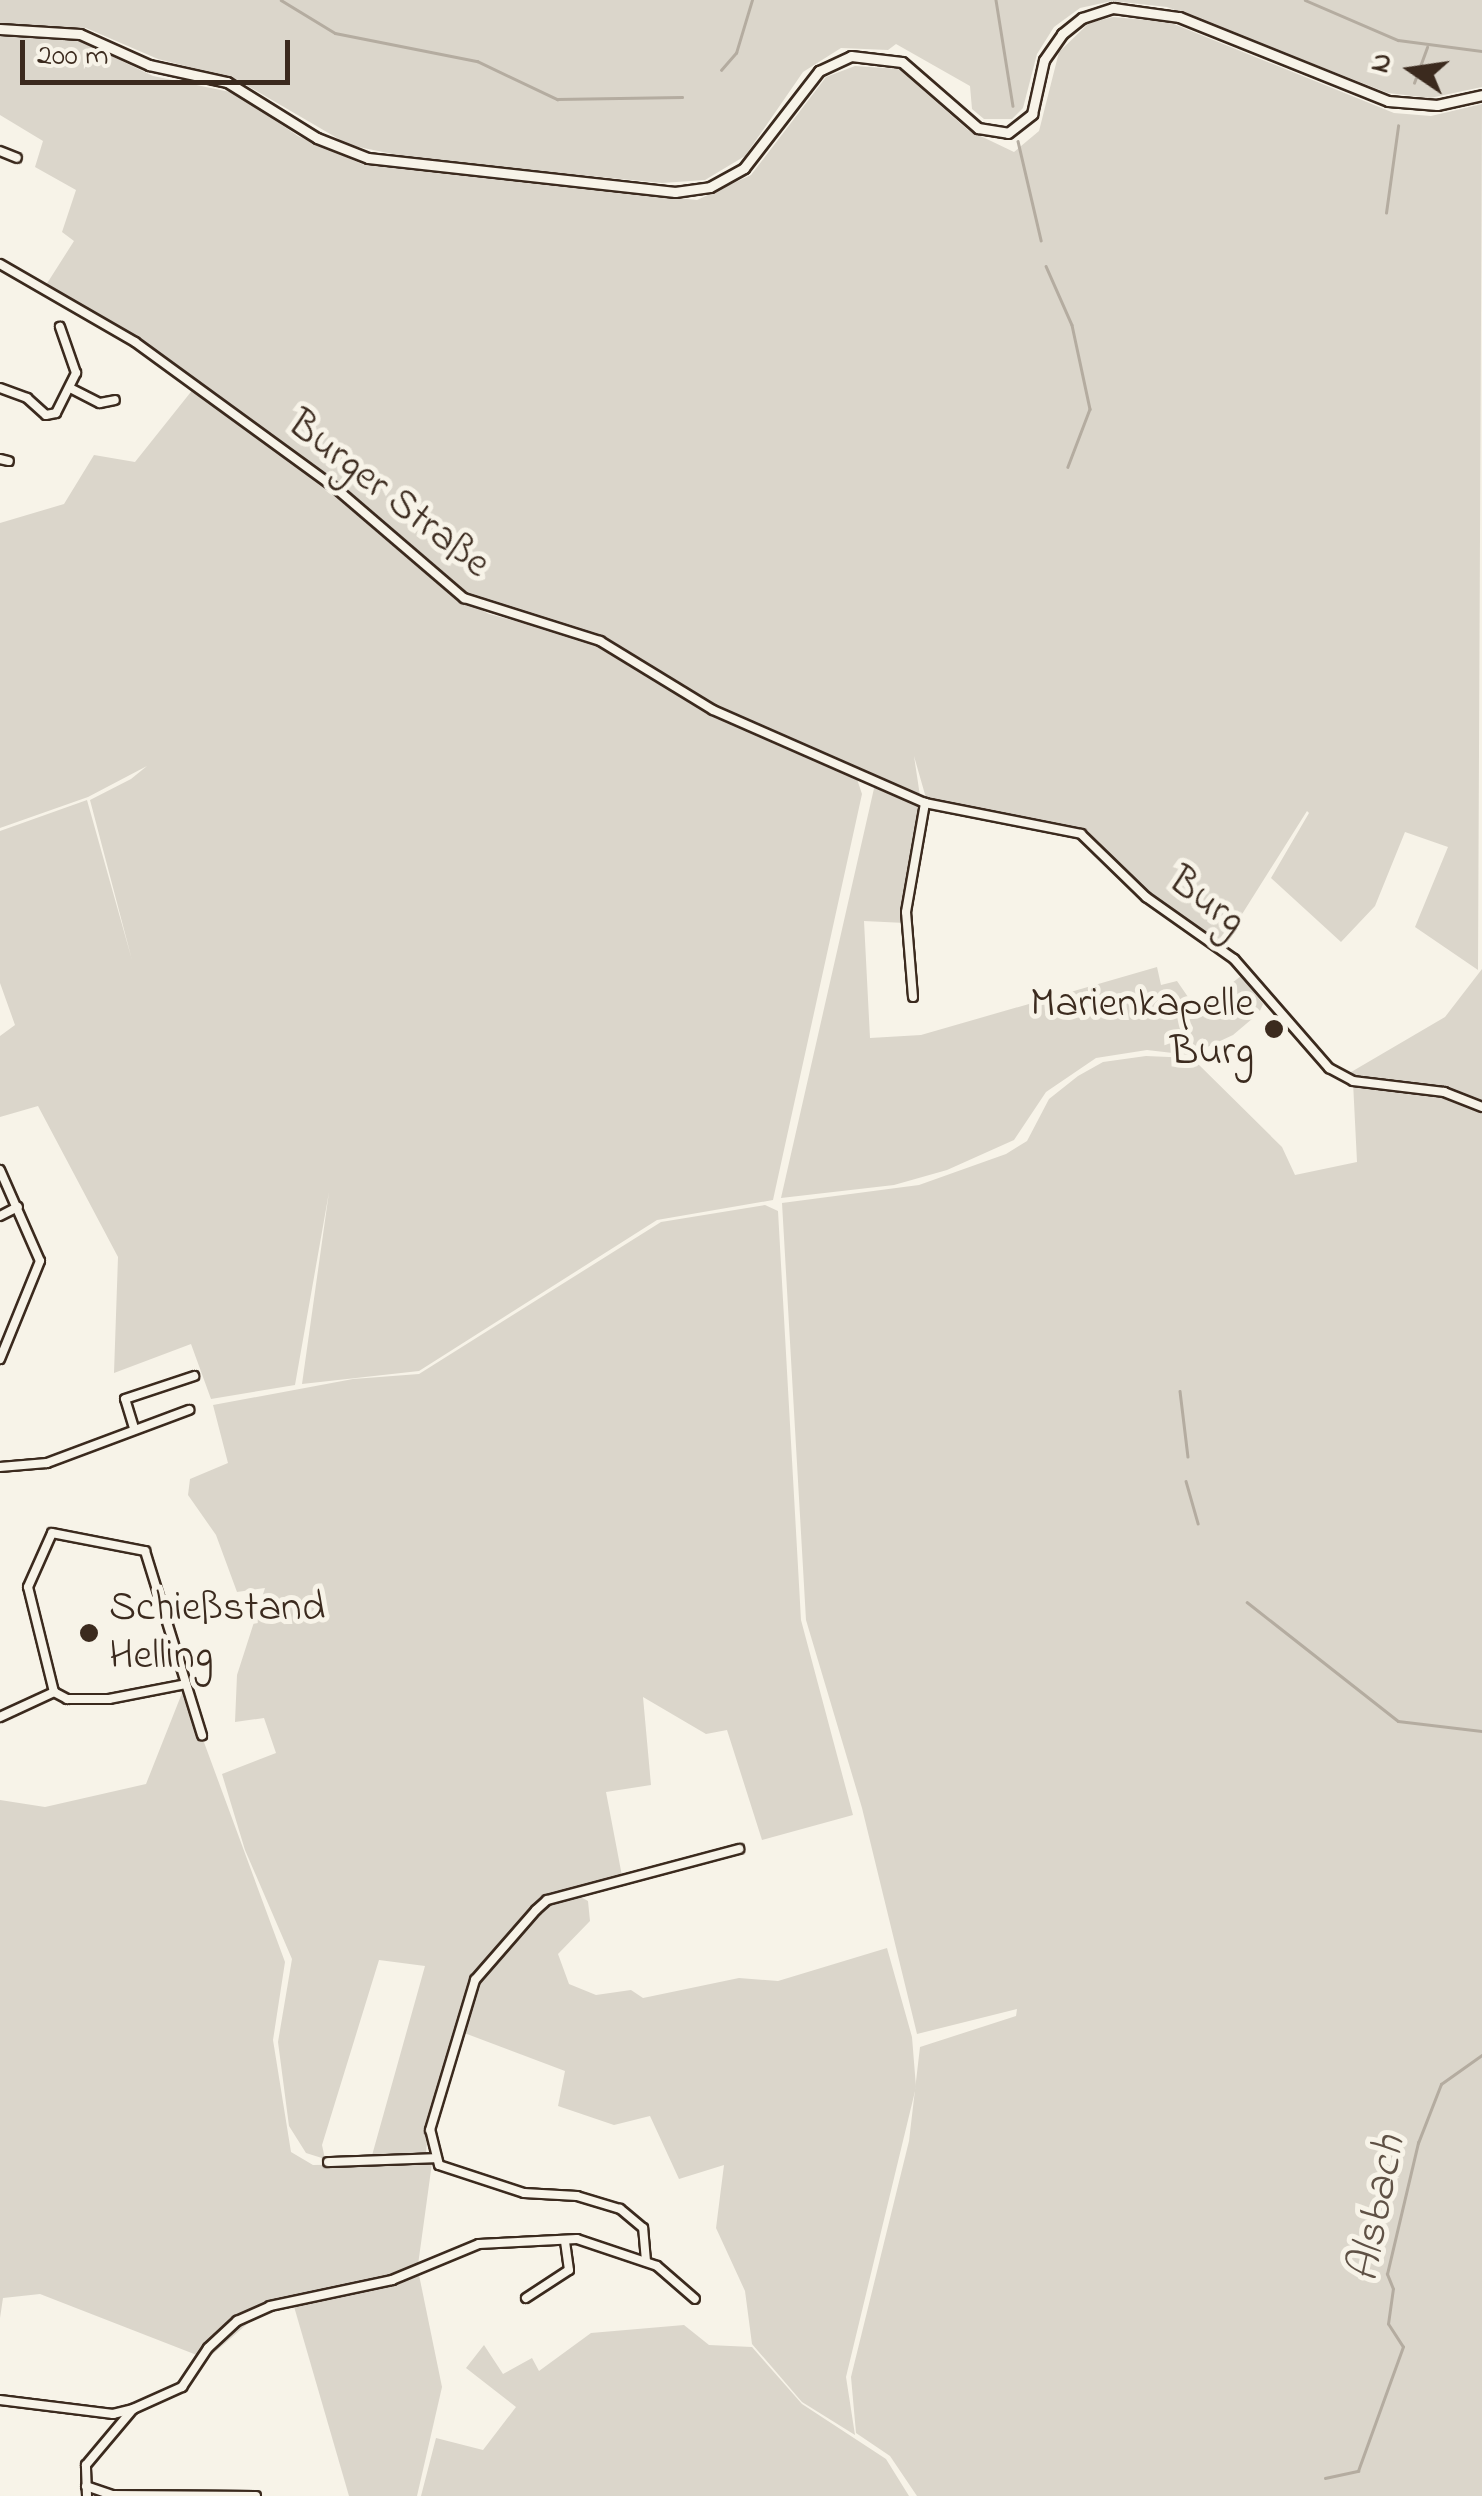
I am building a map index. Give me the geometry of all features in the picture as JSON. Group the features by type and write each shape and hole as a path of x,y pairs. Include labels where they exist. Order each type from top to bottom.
{"street":[{"path":"0,29 80,34 149,64 226,82 317,138 368,158 675,192 710,187 744,168 819,71 851,56 902,62 978,128 1008,132 1032,114 1044,60 1062,34 1082,18 1113,8 1179,17 1388,101 1437,105 1482,95"},
{"path":"0,150 18,158"},
{"name":"Burger Straße","path":"0,264 136,342 316,474 464,598 600,641 713,710 870,776"},
{"path":"0,388 51,416 72,389 76,361 60,327"},
{"path":"72,389 100,402 115,400"},
{"name":"Burg","path":"870,776 924,803 1081,834 1146,897 1234,959 1329,1068 1353,1080 1434,1090 1482,1107"},
{"path":"913,997 906,912 924,803"},
{"path":"0,1170 40,1261 0,1359"},
{"path":"0,1216 18,1207"},
{"path":"134,1428 124,1400 194,1376"},
{"path":"0,1467 47,1463 189,1410"},
{"path":"54,1692 28,1587 52,1533 145,1551 202,1735"},
{"path":"0,1716 54,1692 98,1700 186,1684"},
{"path":"646,2261 643,2228 620,2209 578,2196 524,2193 439,2165 430,2130 475,1980 536,1910 548,1900 740,1849"},
{"path":"328,2162 436,2158"},
{"path":"0,2400 112,2414 133,2410 182,2387 220,2333 270,2306 392,2280 460,2248 577,2238 646,2261 695,2299"},
{"path":"526,2298 568,2270 565,2241"},
{"path":"133,2410 93,2453 87,2491 112,2495 256,2496"}],"shaded area":[{"path":"0,0 1482,0 1482,87 1430,98 1388,93 1167,7 1112,1 1080,8 1054,27 1037,54 1023,108 1012,119 984,119 972,109 970,86 896,44 888,50 841,48 803,72 745,156 705,180 662,183 417,159 349,145 236,79 158,59 86,28 0,25"},
{"path":"1113,17 1169,22 1394,113 1431,116 1482,104 1478,970 1415,927 1448,847 1405,832 1375,906 1341,942 1271,878 1307,811 1222,946 1163,907 1093,838 1068,825 926,798 914,756 920,796 733,716 601,639 461,593 313,467 119,326 46,285 74,241 62,232 76,190 35,167 43,141 0,115 0,36 78,40 153,76 235,93 298,136 364,165 697,200 751,175 826,77 855,66 899,69 968,130 1014,152 1039,131 1059,52 1089,23"},
{"path":"194,388 343,499 455,596 489,614 599,643 709,711 854,770 862,794 773,1200 657,1220 419,1371 302,1384 329,1192 295,1385 211,1399 191,1344 114,1373 118,1257 38,1106 0,1117 0,1036 15,1025 0,983 0,831 87,800 132,960 90,800 147,766 88,797 0,828 0,523 64,504 94,455 135,462"},
{"path":"875,784 916,802 918,811 905,923 864,921 870,1038 921,1035 1157,967 1161,985 1177,981 1197,1010 1241,976 1263,1004 1259,1013 1233,1035 1190,1055 1147,1050 1096,1058 1046,1092 1014,1140 947,1170 894,1185 781,1198"},
{"path":"1482,969 1482,1106 1445,1091 1346,1075 1445,1017"},
{"path":"1146,1056 1192,1058 1282,1147 1295,1175 1357,1162 1353,1082 1423,1089 1482,1108 1482,2496 917,2496 890,2456 856,2433 851,2377 909,2141 920,2047 1016,2016 1017,2009 917,2034 862,1808 806,1620 782,1203 919,1185 1006,1154 1027,1141 1049,1099 1078,1076 1103,1062"},
{"path":"765,1205 778,1211 801,1620 853,1815 762,1840 727,1730 706,1734 643,1697 651,1785 606,1792 622,1876 535,1909 481,1964 429,2118 426,2153 371,2159 425,1966 379,1960 322,2145 325,2159 306,2153 289,2126 278,2042 292,1959 245,1850 222,1774 276,1753 264,1718 235,1722 237,1675 265,1588 237,1592 216,1535 188,1495 190,1479 228,1463 213,1405 353,1379 419,1374 661,1222"},
{"path":"184,1688 285,1962 273,2040 291,2152 313,2165 432,2163 418,2265 391,2278 270,2304 207,2359 40,2294 3,2298 0,2318 0,1800 45,1807 146,1784"},
{"path":"577,1895 588,1901 590,1921 558,1954 569,1984 596,1995 631,1990 643,1998 739,1978 778,1981 887,1948 912,2037 916,2087 846,2377 855,2435 802,2402 752,2344 745,2291 716,2228 724,2165 679,2179 650,2116 614,2125 558,2106 565,2071 459,2031 483,1967 548,1902"},
{"path":"418,2270 442,2387 417,2496 349,2496 293,2303"},
{"path":"684,2325 709,2345 752,2347 802,2404 886,2459 909,2496 421,2496 436,2438 483,2450 516,2407 466,2368 484,2345 503,2374 532,2358 539,2371 591,2333"}],"waterway":[{"path":"281,0 335,33 477,61 557,99 682,97"},
{"path":"721,70 736,53 752,0"},
{"path":"996,0 1013,106"},
{"path":"1305,0 1398,40 1482,51"},
{"path":"1414,83 1427,47"},
{"path":"1386,213 1398,126"},
{"path":"1018,141 1041,240"},
{"path":"1046,266 1072,325 1090,409 1068,467"},
{"path":"1180,1391 1188,1457"},
{"path":"1186,1481 1198,1523"},
{"path":"1247,1602 1398,1721 1482,1731"},
{"name":"Alsbach","path":"1325,2478 1358,2471 1403,2347 1388,2324 1393,2289 1387,2274 1418,2143 1441,2084 1482,2055"}],"place":[{"name":"Marienkapelle Burg","path":"1274,1029"},
{"name":"Schießstand Helling","path":"89,1633"}]}
